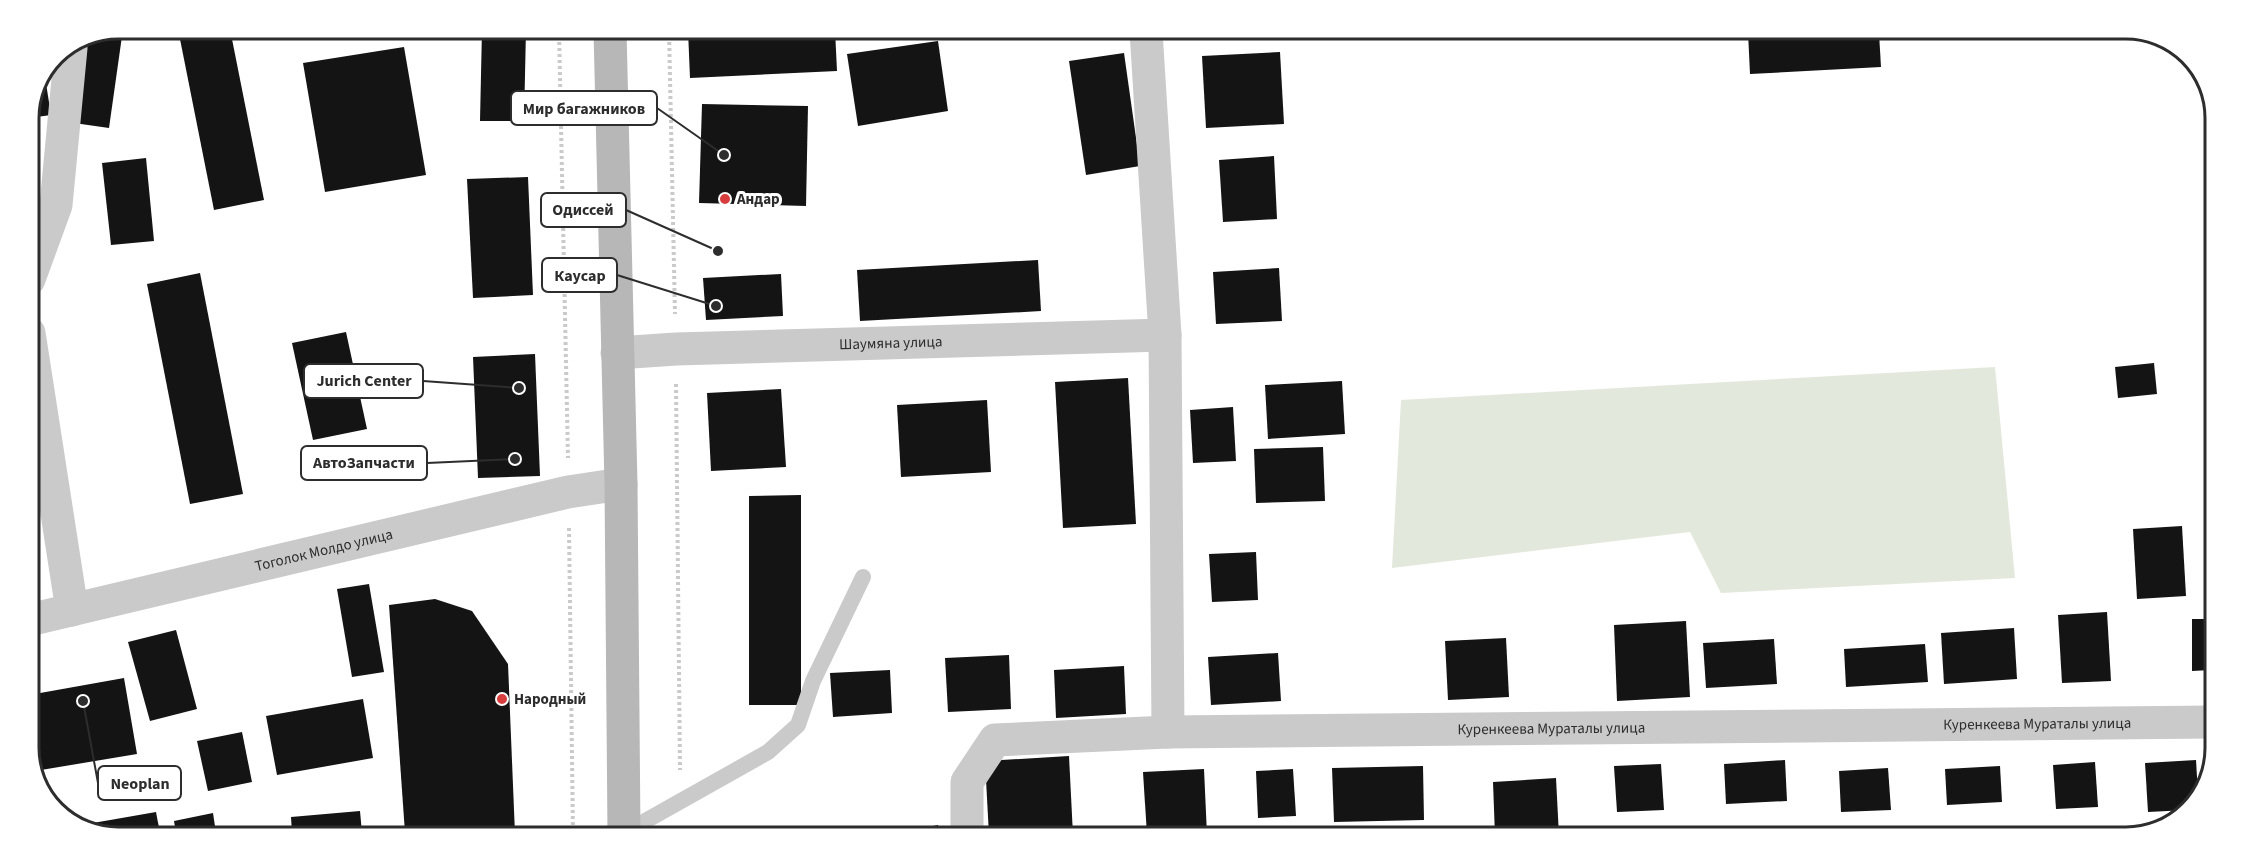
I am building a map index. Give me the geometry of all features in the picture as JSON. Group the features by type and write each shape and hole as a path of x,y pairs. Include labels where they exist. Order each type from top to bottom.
{"main road":[{"path":"610,39 621,484 624,827"}],"street":[{"path":"1146,39 1165,336 1168,732"},
{"path":"39,252 56,205 70,55"},
{"name":"Шаумяна улица","path":"617,353 676,349 1165,336"},
{"path":"39,397 72,610"},
{"name":"Тоголок Молдо улица","path":"39,618 568,492 621,484"},
{"name":"Куренкеева Мураталы улица","path":"968,827 967,782 995,740 1168,732 2205,722"}],"lane":[{"path":"636,827 768,752 798,725 813,681 863,577"}],"path":[{"path":"559,39 573,827"},
{"path":"669,39 676,349 680,800"}],"shaded area":[{"path":"1995,367 2015,578 1721,593 1690,532 1392,568 1401,400"}],"building":[{"path":"122,39 109,128 74,123 85,46 102,41"},
{"path":"180,39 232,39 264,200 214,210"},
{"path":"482,39 526,39 524,121 480,121"},
{"path":"688,39 835,39 837,71 690,78"},
{"path":"1748,39 1879,39 1881,67 1750,74"},
{"path":"938,41 948,111 858,126 847,54"},
{"path":"404,47 426,175 325,192 303,63"},
{"path":"1280,52 1284,124 1206,128 1202,56"},
{"path":"1124,53 1140,166 1086,175 1069,61"},
{"path":"46,85 51,115 39,117"},
{"path":"702,104 808,106 806,206 699,203"},
{"path":"1274,156 1277,219 1223,222 1219,160"},
{"path":"146,158 154,241 111,245 102,163"},
{"path":"528,177 533,295 473,298 467,179"},
{"path":"1038,260 1041,311 860,321 857,270"},
{"path":"1279,268 1282,321 1216,324 1213,272"},
{"path":"200,273 243,494 190,504 147,284"},
{"path":"781,274 783,316 706,320 703,278"},
{"path":"346,332 367,429 313,440 292,343"},
{"path":"535,354 540,476 478,478 473,357"},
{"path":"2154,363 2157,394 2118,398 2115,367"},
{"path":"1128,378 1136,524 1063,528 1055,382"},
{"path":"1342,381 1345,434 1268,439 1265,385"},
{"path":"781,389 786,467 711,471 707,393"},
{"path":"987,400 991,472 901,477 897,405"},
{"path":"1233,407 1236,461 1193,463 1190,410"},
{"path":"1323,447 1325,501 1256,503 1254,449"},
{"path":"801,495 801,705 749,705 749,496"},
{"path":"2182,526 2186,596 2137,599 2133,529"},
{"path":"1256,552 1258,600 1212,602 1209,554"},
{"path":"369,584 384,672 352,677 337,589"},
{"path":"435,599 472,611 508,664 515,827 405,827 389,605"},
{"path":"2107,612 2111,681 2062,683 2058,615"},
{"path":"2192,619 2205,619 2205,670 2192,671"},
{"path":"1686,621 1690,697 1617,701 1614,625"},
{"path":"2014,628 2017,679 1944,684 1941,633"},
{"path":"176,630 197,709 150,721 128,642"},
{"path":"1506,638 1509,697 1448,700 1445,641"},
{"path":"1774,639 1777,684 1706,688 1703,643"},
{"path":"1925,644 1928,682 1846,687 1844,649"},
{"path":"1278,653 1281,701 1211,705 1208,657"},
{"path":"1009,655 1011,709 948,712 945,658"},
{"path":"1124,666 1126,714 1056,718 1054,670"},
{"path":"890,670 892,713 833,717 830,673"},
{"path":"124,678 137,754 43,770 39,753 39,693"},
{"path":"363,699 373,758 277,775 266,716"},
{"path":"242,732 252,782 208,791 197,741"},
{"path":"1069,756 1073,827 989,827 985,761"},
{"path":"1785,760 1787,801 1726,804 1724,764"},
{"path":"2196,760 2197,782 2192,792 2174,811 2148,812 2145,763"},
{"path":"2095,762 2098,807 2056,809 2053,765"},
{"path":"1661,764 1664,810 1617,812 1614,766"},
{"path":"1423,766 1424,820 1334,822 1332,768"},
{"path":"2000,766 2002,802 1947,805 1945,769"},
{"path":"1888,768 1891,810 1841,812 1839,771"},
{"path":"1204,769 1207,827 1146,827 1143,772"},
{"path":"1293,769 1296,816 1258,818 1256,771"},
{"path":"1556,778 1559,827 1495,827 1493,782"},
{"path":"360,811 361,827 292,827 291,817"},
{"path":"156,812 159,827 118,827 93,823"},
{"path":"213,813 215,827 175,827 174,821"}],"place":[{"name":"Мир багажников","path":"724,155"},
{"name":"Андар","path":"725,199"},
{"name":"Одиссей","path":"718,251"},
{"name":"Каусар","path":"716,306"},
{"name":"Jurich Center","path":"519,388"},
{"name":"АвтоЗапчасти","path":"515,459"},
{"name":"Народный","path":"502,699"},
{"name":"Neoplan","path":"83,701"}]}
